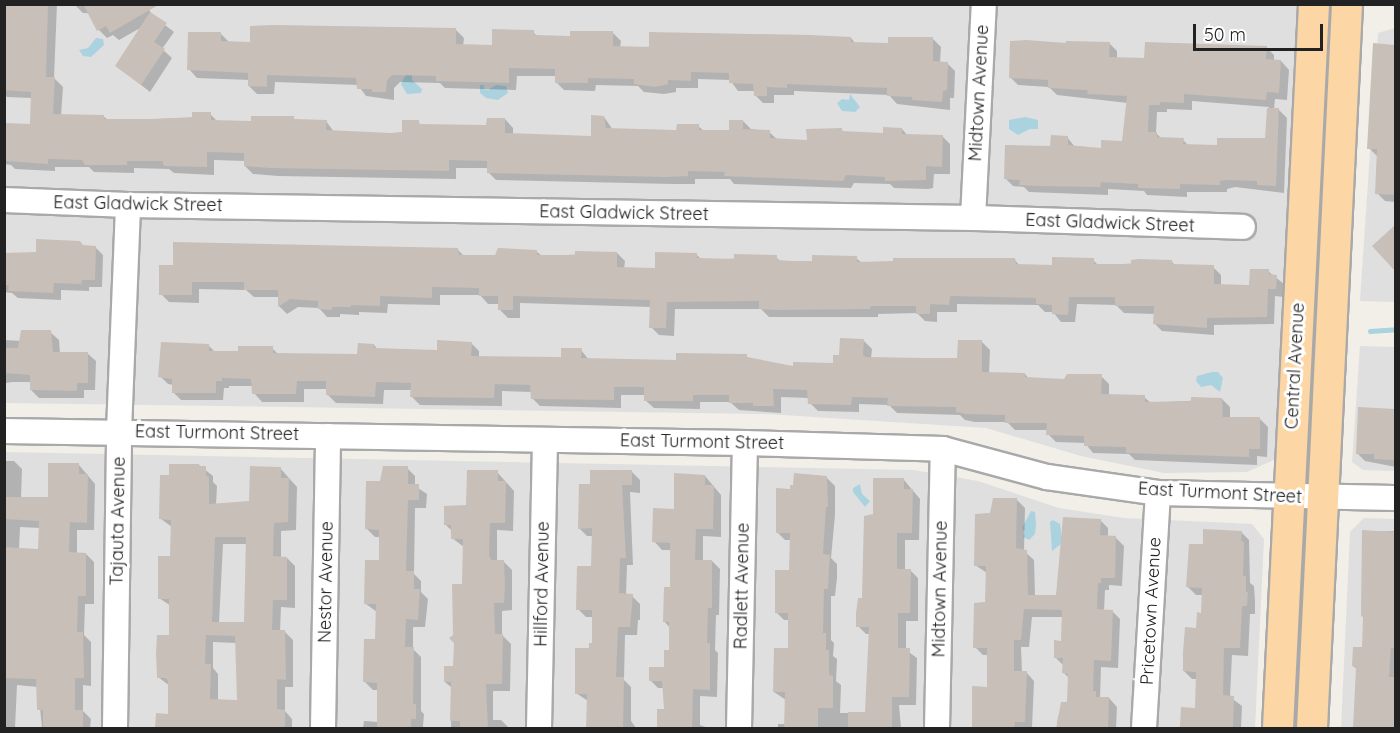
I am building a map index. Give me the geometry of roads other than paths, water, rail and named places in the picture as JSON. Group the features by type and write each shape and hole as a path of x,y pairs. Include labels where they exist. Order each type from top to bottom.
{"main road":[{"name":"Central Avenue","path":"1278,729 1314,4"},
{"name":"Central Avenue","path":"1312,729 1347,4"}],"street":[{"name":"Midtown Avenue","path":"973,218 984,4"},
{"name":"East Gladwick Street","path":"4,200 128,205 973,218 1243,227"},
{"name":"Tajauta Avenue","path":"115,729 119,431 128,205"},
{"name":"East Turmont Street","path":"4,430 745,442 943,449 1047,477 1158,493 1395,498"},
{"name":"Nestor Avenue","path":"324,729 328,436"},
{"name":"Hillford Avenue","path":"539,729 545,440"},
{"name":"Radlett Avenue","path":"739,729 745,442"},
{"name":"Midtown Avenue","path":"937,729 943,449"},
{"name":"Pricetown Avenue","path":"1144,729 1158,493"}],"water":[{"path":"96,38 103,39 104,45 91,57 83,56 79,50 88,48"},
{"path":"406,74 412,75 412,80 422,89 421,93 407,94 401,84"},
{"path":"480,85 484,85 484,89 488,90 496,85 506,86 508,93 498,100 486,98 480,93"},
{"path":"850,94 860,107 855,112 842,111 837,103 842,99 849,100"},
{"path":"1025,117 1038,120 1038,129 1030,129 1018,135 1009,129 1009,120"},
{"path":"1218,372 1223,378 1220,392 1211,385 1201,387 1196,381 1197,376"},
{"path":"860,484 862,494 870,501 865,507 853,492 853,488"},
{"path":"1031,511 1035,512 1036,524 1035,534 1029,540 1023,537 1025,532 1022,528"},
{"path":"1053,520 1060,524 1062,538 1061,544 1052,551 1050,522"}],"waterway":[{"path":"1370,331 1396,329"}]}
